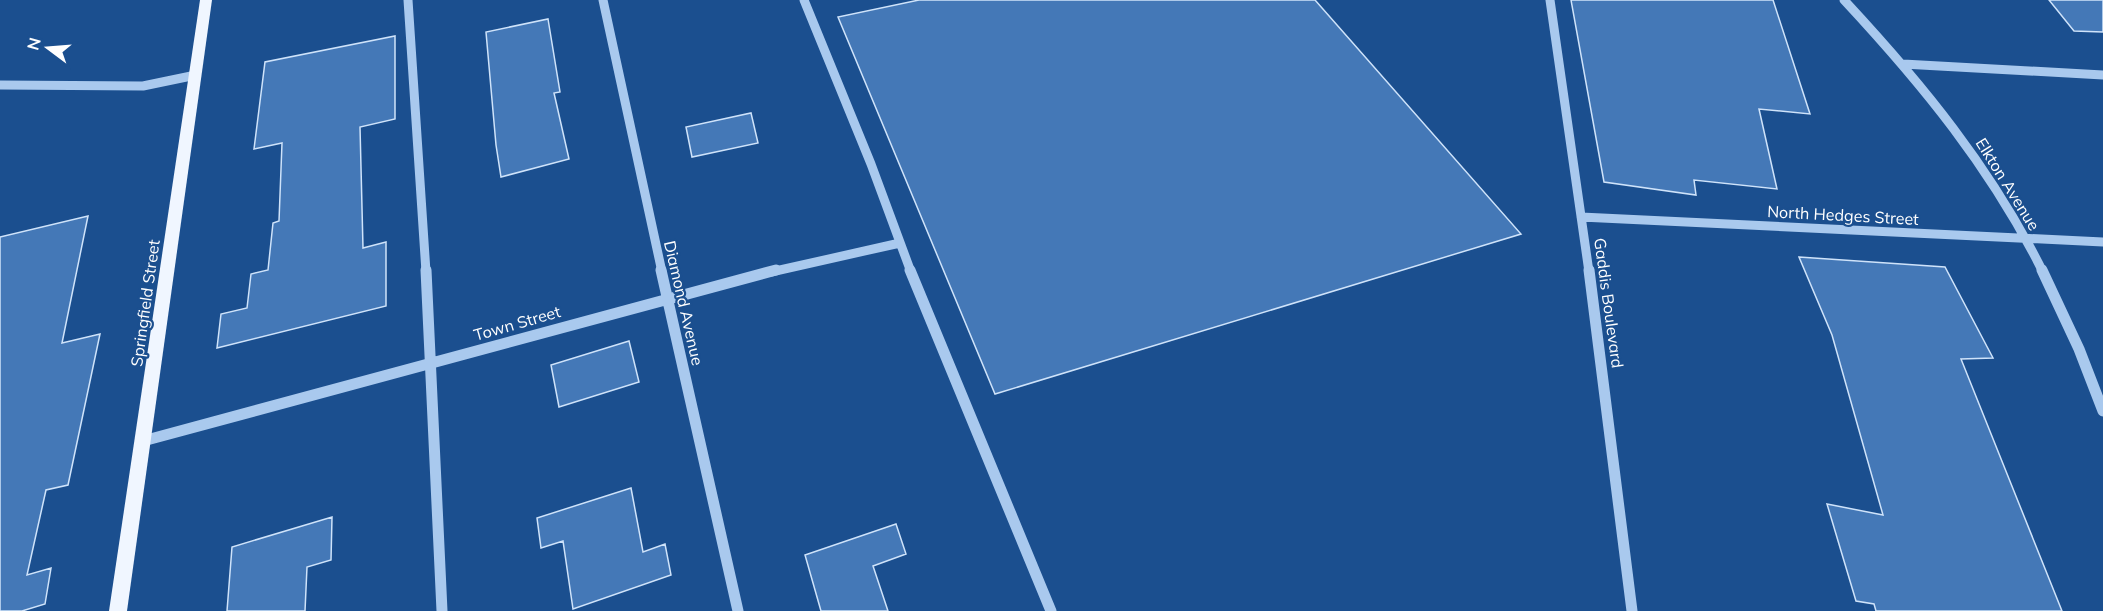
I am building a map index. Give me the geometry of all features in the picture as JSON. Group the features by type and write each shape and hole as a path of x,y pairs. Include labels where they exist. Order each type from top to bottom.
{"main road":[{"name":"Springfield Street","path":"118,611 206,0"}],"street":[{"path":"408,0 432,364 442,611"},
{"name":"Diamond Avenue","path":"603,0 738,611"},
{"path":"804,0 900,243 1051,611"},
{"name":"Gaddis Boulevard","path":"1550,0 1597,324 1632,611"},
{"name":"Elkton Avenue","path":"1844,0 1903,64 1943,113 1986,172 2060,305 2103,411"},
{"path":"1903,64 2103,75"},
{"path":"0,85 143,86 196,75"},
{"name":"North Hedges Street","path":"1581,217 2103,242"},
{"name":"Town Street","path":"143,441 785,268 900,243"}],"building":[{"path":"919,0 1315,0 1521,234 995,394 838,17"},
{"path":"1571,0 1773,0 1810,114 1759,109 1777,189 1694,180 1696,195 1604,182"},
{"path":"2049,0 2103,0 2103,32 2074,31"},
{"path":"548,19 560,92 554,93 569,159 501,177 486,32"},
{"path":"395,36 395,119 360,127 363,248 386,242 386,306 217,348 221,314 247,308 251,274 268,270 273,223 279,221 282,143 254,149 265,62"},
{"path":"751,113 758,143 692,157 686,127"},
{"path":"88,216 62,343 100,334 68,485 46,490 27,575 51,568 45,604 22,611 0,611 0,237"},
{"path":"1799,257 1945,267 1993,358 1961,359 2062,611 1876,611 1874,604 1856,601 1827,504 1883,515 1832,335"},
{"path":"629,341 639,382 559,407 551,365"},
{"path":"631,488 643,552 665,544 671,575 573,609 563,541 541,548 537,518"},
{"path":"332,517 331,560 307,567 305,611 227,611 232,547"},
{"path":"896,524 906,554 873,566 888,611 821,611 805,555"}]}
